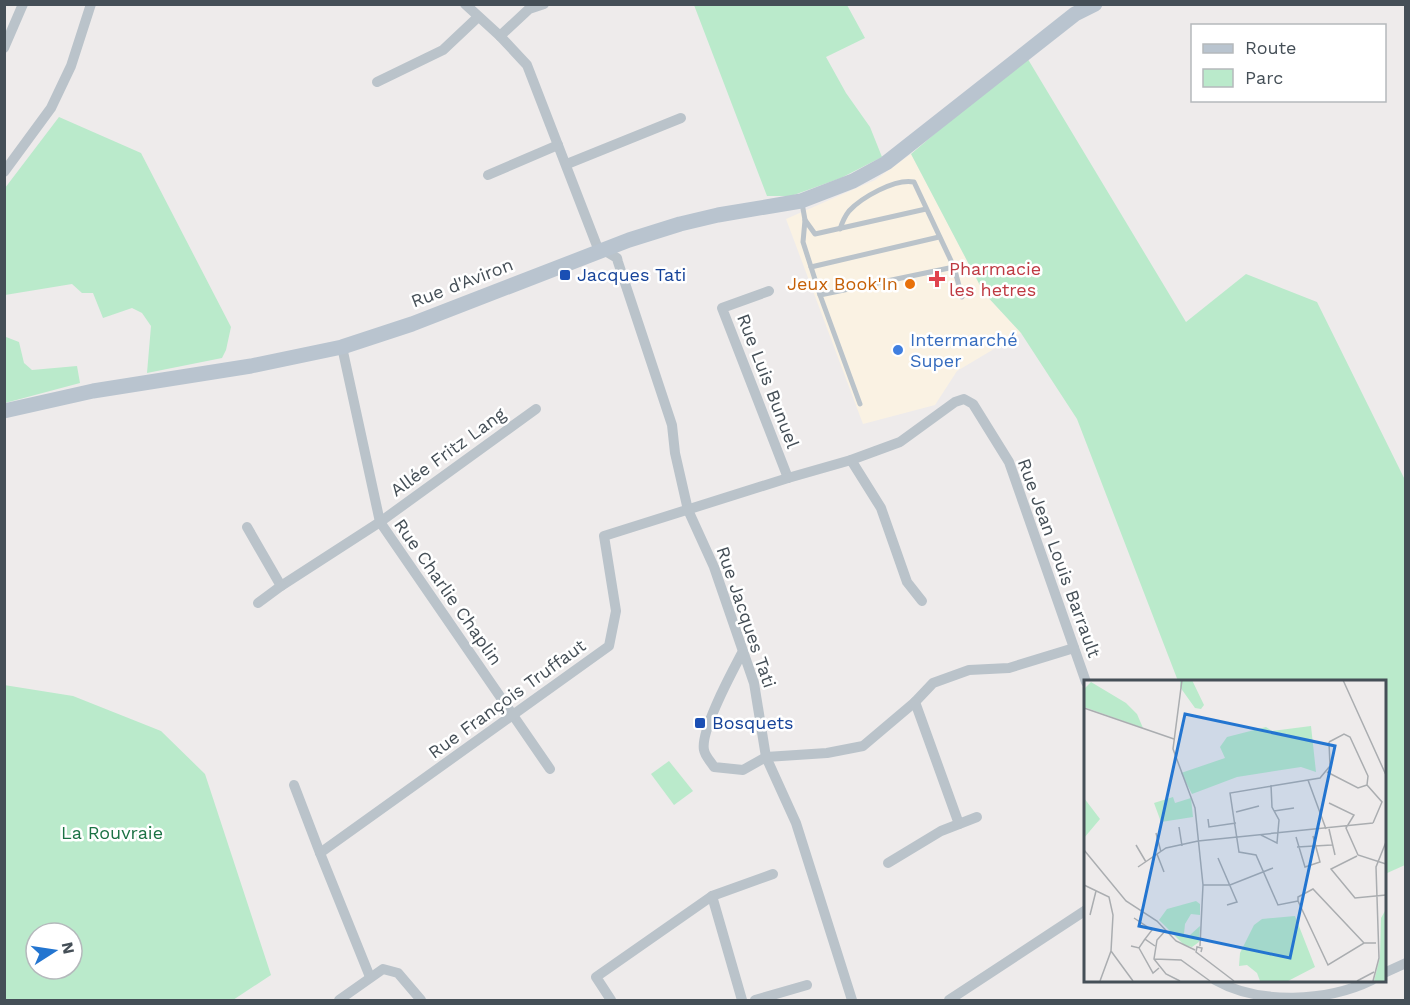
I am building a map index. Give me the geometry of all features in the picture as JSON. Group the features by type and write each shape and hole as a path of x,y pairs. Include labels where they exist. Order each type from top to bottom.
{"street":[{"path":"4,48 22,4"},
{"path":"4,172 51,108 71,66 91,4"},
{"name":"Rue Jacques Tati","path":"465,4 527,65 597,246 617,258 672,425 675,453 688,510 714,567 754,683 766,757 796,823 852,1000"},
{"path":"500,36 529,9 543,4"},
{"name":"Rue d'Aviron","path":"4,411 93,391 251,366 342,347 412,324 604,250 680,224 801,201 853,182 886,163 1075,14 1095,4"},
{"path":"377,82 443,50 478,17"},
{"path":"567,164 681,118"},
{"path":"488,175 558,145"},
{"name":"Rue Luis Bunuel","path":"769,291 722,308 788,478"},
{"name":"Rue Charlie Chaplin","path":"342,347 380,522 550,769"},
{"name":"Rue Jean Louis Barrault","path":"688,510 851,460 900,442 955,402 964,399 973,404 1009,462 1085,680"},
{"name":"Allée Fritz Lang","path":"258,603 380,522 536,409"},
{"path":"851,460 881,508 907,582 922,601"},
{"name":"Rue François Truffaut","path":"320,853 609,646 616,611 604,536 688,510"},
{"path":"247,527 281,586"},
{"path":"742,653 728,680 704,739 704,752 714,766 743,770 766,757 827,753 863,746 915,702 933,683 969,670 1009,668 1074,648"},
{"path":"915,702 959,824"},
{"path":"294,785 370,977"},
{"path":"888,863 941,831 977,817"},
{"path":"611,1000 596,977 712,896 773,874"},
{"path":"712,896 742,1000"},
{"path":"949,1000 1084,911"},
{"path":"1386,972 1406,963"},
{"path":"339,1000 383,969 398,973 421,1000"},
{"path":"1216,981 1231,995 1277,998 1299,998 1340,992 1369,981"},
{"path":"755,1000 807,985"}],"lane":[{"path":"840,229 848,212 880,189 907,181 914,183 954,267 963,297"},
{"path":"801,201 805,220 803,242 860,404"},
{"path":"805,220 815,234 926,209"},
{"path":"811,267 939,237"},
{"path":"820,295 954,267"}],"shaded area":[{"path":"911,154 984,293 1021,333 957,371 935,405 863,424 786,219 875,180"}],"green space":[{"path":"694,5 847,5 865,38 826,57 846,93 870,127 882,157 841,178 791,196 767,196"},
{"path":"1026,56 1186,322 1246,274 1317,302 1405,480 1405,865 1386,874 1386,680 1178,680 1077,419 1021,333 984,293 911,154"},
{"path":"59,117 141,153 231,327 222,358 147,373 151,326 142,313 132,308 103,318 93,293 82,293 72,284 5,295 5,188"},
{"path":"4,301 6,337 19,342 24,363 32,370 77,366 80,383 5,403"},
{"name":"La Rouvraie","path":"4,685 73,696 161,731 205,774 271,975 233,1000 5,1000"},
{"path":"669,761 693,791 674,805 651,774"}],"place":[{"name":"Jacques Tati","path":"565,275"},
{"name":"Pharmacie les hetres","path":"937,279"},
{"name":"Jeux Book'In","path":"910,284"},
{"name":"Intermarché Super","path":"898,350"},
{"name":"Bosquets","path":"700,723"}]}
